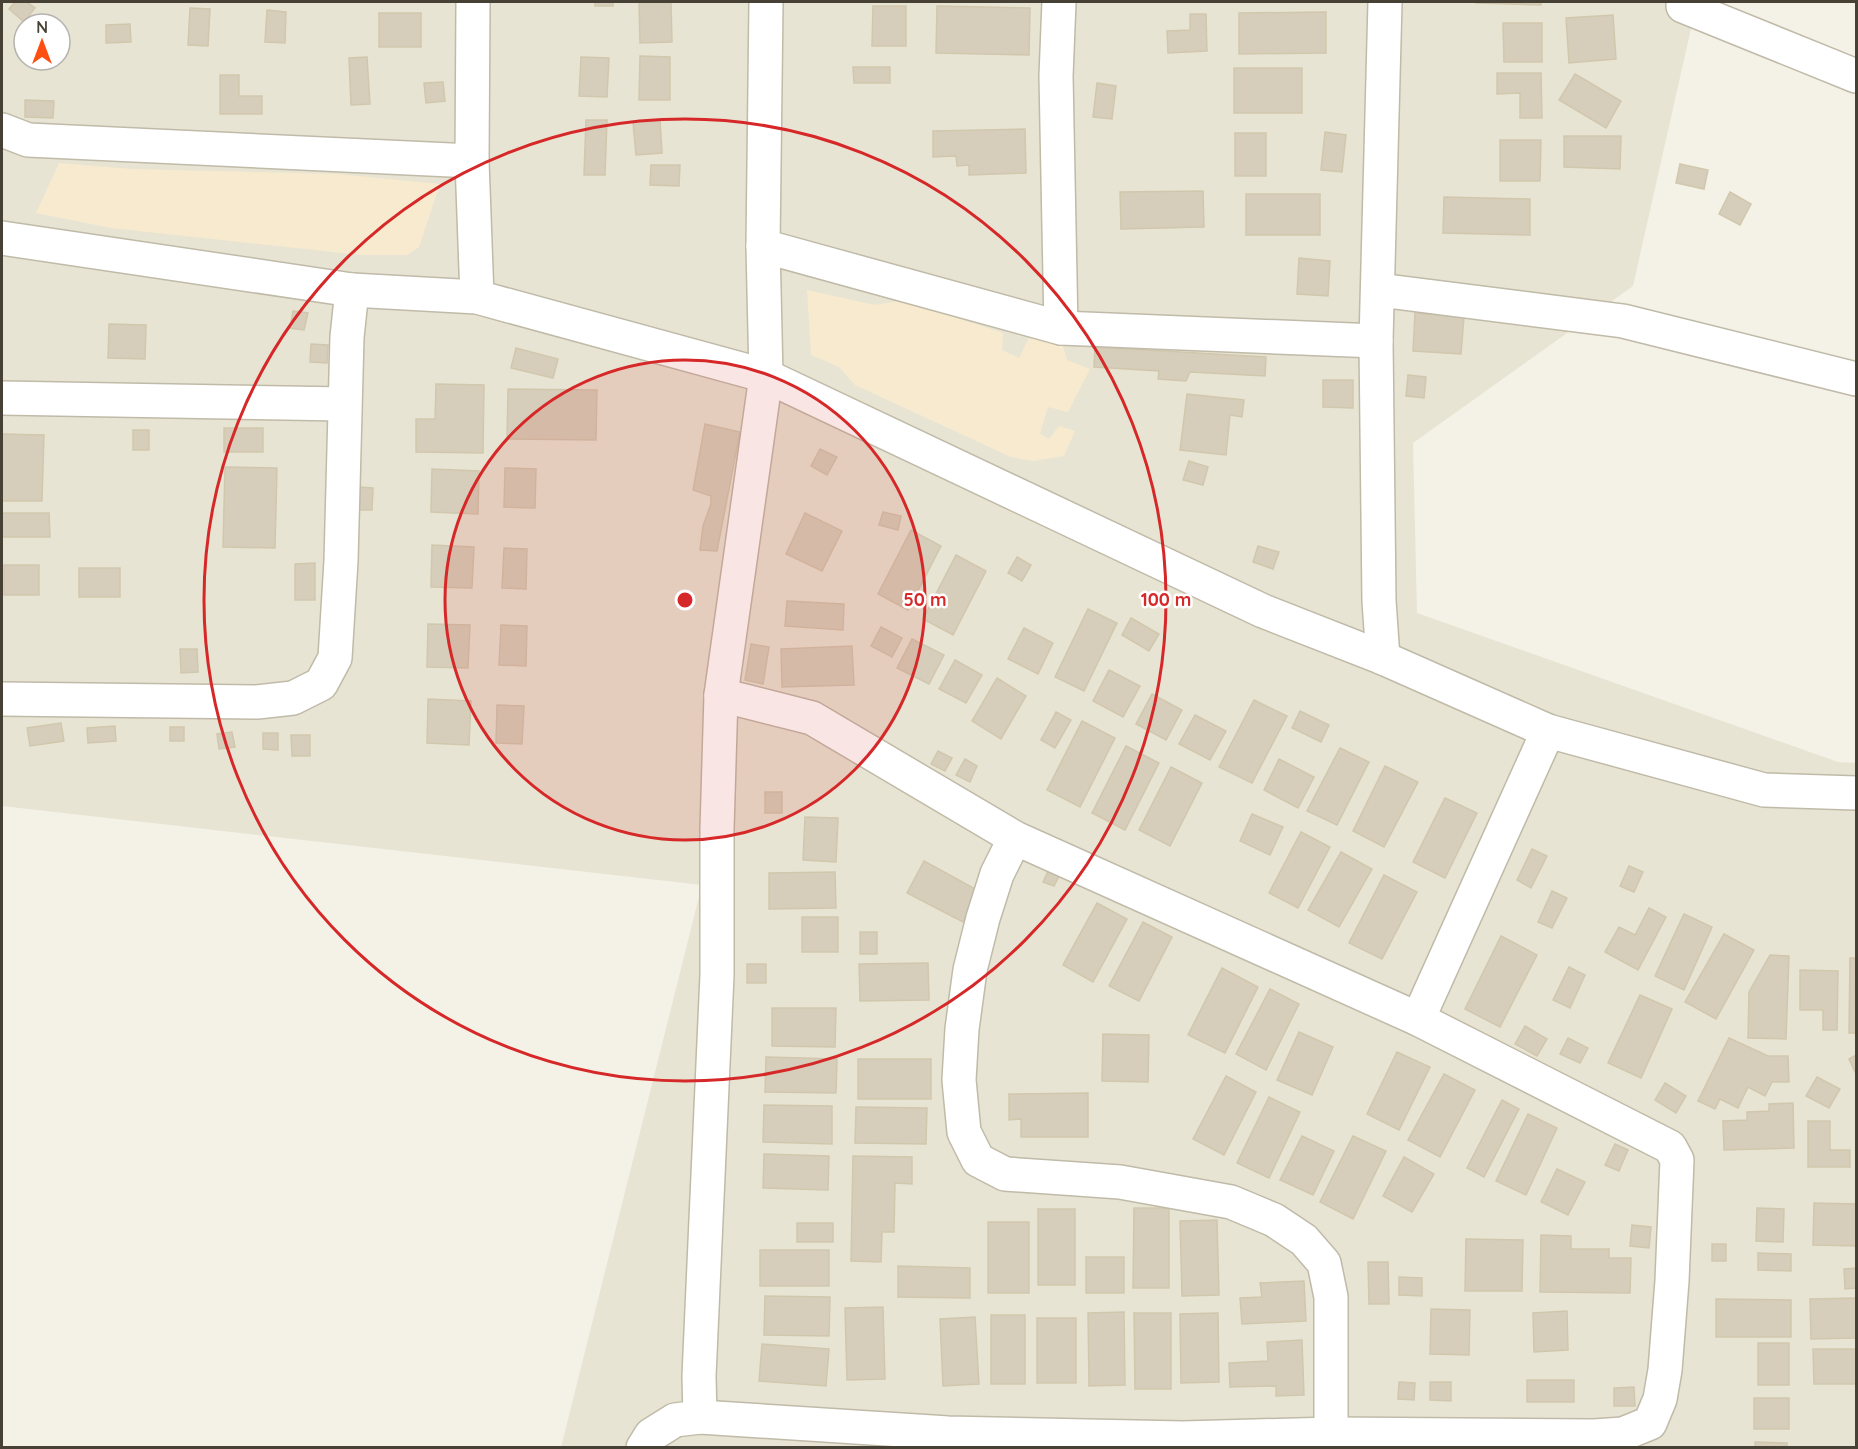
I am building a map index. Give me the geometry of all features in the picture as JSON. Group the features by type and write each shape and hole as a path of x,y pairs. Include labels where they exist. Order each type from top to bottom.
{"street":[{"path":"473,2 472,161 477,297"},
{"path":"700,1417 700,1364 717,975 717,829 721,695 766,376 763,246 766,2"},
{"path":"1059,2 1056,76 1060,328"},
{"path":"1383,658 1379,589 1376,341 1385,2"},
{"path":"1684,2 1683,6 1857,76"},
{"path":"2,130 28,140 472,161"},
{"path":"2,238 352,290 477,297 766,376 1263,611 1383,658 1548,731 1764,790 1857,793"},
{"path":"763,246 1060,328 1376,341"},
{"path":"2,699 257,702 293,698 321,684 334,658 341,561 347,337 352,290"},
{"path":"1379,290 1623,321 1857,379"},
{"path":"2,398 344,404"},
{"path":"643,1448 651,1435 675,1420 700,1417 948,1433 1184,1438 1331,1434 1582,1436 1623,1434 1650,1423 1660,1400 1665,1370 1672,1281 1677,1160 1670,1147 1418,1019 1015,838 812,718 721,695"},
{"path":"1418,1019 1548,731"},
{"path":"1015,838 997,874 983,918 970,970 962,1029 959,1080 964,1132 978,1160 1005,1174 1120,1182 1231,1202 1274,1220 1304,1240 1324,1263 1331,1297 1331,1434"}],"shaded area":[{"path":"2,2 1697,2 1633,286 1413,443 1417,613 1838,762 1856,763 1856,1447 561,1447 702,885 2,806"},
{"path":"59,163 132,169 338,174 440,184 419,247 407,255 361,255 111,228 36,213"},
{"path":"807,290 875,305 898,301 936,311 1003,333 1002,350 1019,358 1029,338 1062,343 1067,360 1090,369 1068,412 1048,407 1040,434 1049,439 1059,426 1075,431 1064,456 1033,461 1011,457 855,385 839,367 811,355"}],"building":[{"path":"15,2 27,2 35,8 32,12 12,12 9,9"},
{"path":"595,2 613,2 613,6 595,6"},
{"path":"639,2 671,2 672,42 640,43"},
{"path":"1541,2 1541,5 1476,3"},
{"path":"873,6 906,6 906,46 872,46"},
{"path":"937,6 1030,8 1029,55 936,53"},
{"path":"190,8 210,9 208,46 188,45"},
{"path":"267,10 286,12 285,43 265,42"},
{"path":"1326,12 1326,53 1239,54 1239,13"},
{"path":"379,13 421,13 421,47 379,47"},
{"path":"1190,14 1206,14 1207,51 1168,53 1167,31 1190,30"},
{"path":"1613,15 1616,59 1569,63 1566,18"},
{"path":"1503,23 1542,23 1542,62 1504,62"},
{"path":"130,24 131,42 106,43 106,25"},
{"path":"640,56 670,57 670,100 639,100"},
{"path":"367,57 370,104 351,105 349,58"},
{"path":"581,57 609,58 607,97 579,96"},
{"path":"853,67 890,67 890,83 854,83"},
{"path":"1234,68 1302,68 1302,113 1234,113"},
{"path":"1497,73 1541,73 1542,118 1520,118 1520,93 1497,94"},
{"path":"1575,74 1621,101 1606,128 1559,100"},
{"path":"220,75 239,75 239,96 262,96 262,114 220,114"},
{"path":"443,82 445,101 426,103 424,83"},
{"path":"1097,83 1116,86 1112,119 1093,117"},
{"path":"25,100 54,101 53,118 25,117"},
{"path":"586,120 607,120 605,175 584,175"},
{"path":"660,120 662,153 636,155 633,122"},
{"path":"1025,129 1026,173 969,175 969,165 957,166 956,156 933,157 933,131"},
{"path":"1325,132 1346,135 1342,172 1321,170"},
{"path":"1235,133 1266,133 1266,176 1235,176"},
{"path":"1564,136 1621,136 1620,169 1564,167"},
{"path":"1500,140 1541,140 1540,181 1500,181"},
{"path":"1680,164 1708,170 1704,189 1676,183"},
{"path":"651,165 680,165 679,186 650,185"},
{"path":"1203,191 1204,227 1121,229 1120,192"},
{"path":"1730,192 1751,204 1740,225 1719,214"},
{"path":"1246,194 1320,194 1320,235 1246,235"},
{"path":"1444,197 1530,199 1530,235 1443,233"},
{"path":"1299,258 1330,261 1328,296 1297,294"},
{"path":"293,311 308,313 304,330 290,328"},
{"path":"1415,313 1464,317 1461,354 1413,351"},
{"path":"109,324 146,325 145,359 108,358"},
{"path":"311,344 328,345 327,363 310,362"},
{"path":"1095,347 1266,357 1265,376 1190,372 1186,381 1158,379 1159,371 1094,367"},
{"path":"516,348 558,359 553,378 511,368"},
{"path":"1408,375 1426,377 1424,398 1406,396"},
{"path":"1323,380 1353,380 1353,408 1323,407"},
{"path":"436,384 484,385 483,453 416,452 416,419 435,419"},
{"path":"508,389 597,390 596,440 507,439"},
{"path":"1187,394 1244,400 1242,417 1230,415 1226,455 1180,450"},
{"path":"705,424 740,432 717,551 700,550 703,526 711,504 711,496 693,490"},
{"path":"224,428 263,428 263,452 224,452"},
{"path":"133,430 149,430 149,450 133,450"},
{"path":"2,434 44,435 42,501 2,501"},
{"path":"820,449 837,457 827,475 811,466"},
{"path":"1189,461 1208,467 1203,485 1183,480"},
{"path":"225,467 277,468 275,548 223,547"},
{"path":"505,468 536,469 535,508 504,507"},
{"path":"432,469 479,471 478,514 431,512"},
{"path":"359,487 373,488 372,510 359,510"},
{"path":"883,512 901,516 898,530 879,525"},
{"path":"2,513 49,513 50,537 2,537"},
{"path":"805,513 842,531 822,571 786,554"},
{"path":"911,530 941,546 908,610 878,594"},
{"path":"432,545 474,547 472,588 431,587"},
{"path":"1258,546 1279,552 1273,569 1253,562"},
{"path":"504,548 527,549 526,589 502,588"},
{"path":"956,555 986,571 953,635 923,619"},
{"path":"1017,557 1031,565 1022,581 1008,573"},
{"path":"315,563 315,600 295,600 295,564"},
{"path":"4,565 39,565 39,595 4,595"},
{"path":"79,568 120,568 120,597 79,597"},
{"path":"787,601 844,604 843,630 785,626"},
{"path":"1088,609 1117,623 1084,691 1055,677"},
{"path":"1131,618 1159,634 1149,651 1122,635"},
{"path":"428,624 470,625 468,668 427,667"},
{"path":"501,625 527,626 526,666 499,665"},
{"path":"881,627 902,638 892,657 871,646"},
{"path":"1024,628 1053,643 1038,674 1008,659"},
{"path":"912,639 944,655 929,684 897,668"},
{"path":"751,644 769,647 763,684 745,680"},
{"path":"852,646 854,685 782,687 781,649"},
{"path":"180,649 197,649 198,672 181,673"},
{"path":"955,660 982,675 966,703 939,689"},
{"path":"1109,670 1140,686 1123,717 1093,701"},
{"path":"997,678 1026,696 1001,739 972,721"},
{"path":"1152,694 1182,710 1166,740 1136,724"},
{"path":"428,699 471,701 469,745 427,743"},
{"path":"1254,700 1287,716 1252,783 1219,767"},
{"path":"497,705 524,706 522,744 496,743"},
{"path":"1300,711 1329,725 1321,742 1292,728"},
{"path":"1056,712 1071,720 1055,748 1041,740"},
{"path":"1195,715 1226,731 1210,760 1179,744"},
{"path":"1082,721 1115,738 1080,807 1047,790"},
{"path":"61,723 64,741 30,746 27,728"},
{"path":"115,726 116,741 88,743 87,728"},
{"path":"170,727 184,727 184,741 170,741"},
{"path":"232,732 235,747 219,749 217,734"},
{"path":"263,733 278,733 278,750 263,749"},
{"path":"291,735 310,735 310,756 292,756"},
{"path":"1126,746 1159,763 1125,830 1092,813"},
{"path":"1340,748 1369,762 1337,825 1307,811"},
{"path":"938,751 952,758 945,771 931,764"},
{"path":"965,759 977,766 970,782 956,775"},
{"path":"1279,759 1314,777 1298,808 1264,790"},
{"path":"1385,766 1418,782 1384,847 1353,831"},
{"path":"1171,767 1202,783 1170,846 1139,830"},
{"path":"765,792 782,792 782,813 765,813"},
{"path":"1445,798 1477,813 1445,878 1413,862"},
{"path":"1252,814 1283,827 1270,855 1240,841"},
{"path":"805,817 838,818 836,862 803,860"},
{"path":"1301,832 1330,847 1298,908 1269,893"},
{"path":"1532,849 1547,856 1531,888 1517,880"},
{"path":"1341,852 1372,869 1339,927 1308,910"},
{"path":"924,861 979,891 963,922 907,893"},
{"path":"1629,866 1643,872 1634,892 1620,886"},
{"path":"1048,871 1059,876 1054,886 1043,882"},
{"path":"835,872 836,908 769,909 769,873"},
{"path":"1384,875 1417,892 1382,959 1349,943"},
{"path":"1552,891 1567,898 1552,928 1538,922"},
{"path":"1097,903 1127,919 1093,982 1063,965"},
{"path":"1649,908 1666,917 1638,970 1605,952 1619,927 1635,935"},
{"path":"1684,914 1712,927 1684,990 1655,976"},
{"path":"802,917 838,917 838,952 802,952"},
{"path":"1143,922 1172,937 1139,1001 1109,986"},
{"path":"860,932 877,932 877,954 860,954"},
{"path":"1724,934 1754,950 1716,1019 1685,1002"},
{"path":"1501,936 1537,955 1500,1027 1465,1009"},
{"path":"1770,955 1789,956 1786,1039 1748,1038 1749,992"},
{"path":"1850,958 1856,958 1856,1033 1849,1033"},
{"path":"928,963 929,1000 860,1001 859,964"},
{"path":"747,964 766,964 766,983 747,983"},
{"path":"1569,967 1585,975 1570,1008 1553,1000"},
{"path":"1222,968 1258,987 1225,1053 1188,1035"},
{"path":"1800,970 1838,971 1837,1030 1823,1030 1823,1010 1800,1010"},
{"path":"1270,989 1299,1004 1266,1070 1236,1054"},
{"path":"1640,995 1672,1009 1641,1078 1608,1063"},
{"path":"772,1008 836,1008 835,1047 772,1046"},
{"path":"1525,1026 1547,1039 1537,1056 1515,1044"},
{"path":"1299,1032 1333,1047 1312,1095 1277,1080"},
{"path":"1103,1034 1149,1035 1148,1082 1102,1081"},
{"path":"1568,1038 1588,1048 1580,1063 1560,1054"},
{"path":"1729,1038 1768,1056 1788,1056 1789,1082 1772,1082 1765,1096 1748,1087 1738,1108 1720,1099 1715,1109 1698,1101"},
{"path":"1397,1052 1430,1067 1399,1130 1367,1114"},
{"path":"1856,1055 1856,1074 1849,1059"},
{"path":"766,1057 837,1059 836,1093 765,1092"},
{"path":"858,1059 931,1059 931,1099 858,1099"},
{"path":"1444,1074 1475,1090 1440,1157 1408,1140"},
{"path":"1226,1076 1256,1092 1224,1155 1193,1139"},
{"path":"1817,1077 1840,1089 1829,1108 1806,1096"},
{"path":"1665,1083 1686,1096 1676,1113 1655,1100"},
{"path":"1088,1093 1088,1137 1021,1137 1021,1119 1009,1120 1009,1094"},
{"path":"1269,1097 1300,1112 1269,1178 1237,1163"},
{"path":"1502,1100 1519,1109 1484,1177 1467,1168"},
{"path":"1793,1103 1794,1148 1724,1150 1723,1121 1747,1120 1747,1112 1769,1111 1769,1104"},
{"path":"764,1105 832,1106 832,1144 763,1142"},
{"path":"856,1107 927,1108 926,1144 855,1143"},
{"path":"1528,1114 1557,1128 1526,1195 1496,1181"},
{"path":"1808,1121 1830,1121 1830,1150 1850,1150 1850,1167 1808,1167"},
{"path":"1302,1136 1334,1151 1313,1195 1280,1180"},
{"path":"1353,1136 1386,1151 1353,1219 1320,1202"},
{"path":"1615,1144 1628,1150 1619,1171 1605,1165"},
{"path":"764,1154 829,1156 828,1190 763,1188"},
{"path":"853,1156 912,1157 912,1184 895,1183 894,1232 882,1232 881,1262 851,1261"},
{"path":"1404,1157 1434,1174 1412,1212 1383,1196"},
{"path":"1557,1169 1585,1182 1568,1215 1541,1202"},
{"path":"1814,1203 1856,1204 1856,1246 1813,1245"},
{"path":"1134,1208 1169,1208 1169,1288 1133,1288"},
{"path":"1757,1208 1784,1209 1783,1242 1756,1241"},
{"path":"1038,1209 1075,1209 1075,1285 1038,1285"},
{"path":"1217,1220 1219,1295 1182,1296 1180,1221"},
{"path":"988,1222 1029,1222 1029,1293 988,1293"},
{"path":"797,1223 833,1223 833,1242 797,1242"},
{"path":"1632,1225 1651,1227 1649,1248 1630,1246"},
{"path":"1541,1235 1571,1236 1571,1249 1609,1249 1609,1258 1631,1258 1630,1293 1540,1292"},
{"path":"1466,1239 1523,1240 1522,1291 1465,1291"},
{"path":"1712,1244 1726,1244 1726,1261 1712,1261"},
{"path":"760,1250 829,1250 829,1286 760,1286"},
{"path":"1758,1253 1791,1254 1791,1271 1758,1270"},
{"path":"1086,1257 1124,1257 1124,1293 1086,1293"},
{"path":"1368,1262 1388,1262 1389,1304 1369,1304"},
{"path":"898,1266 970,1268 970,1298 898,1297"},
{"path":"1856,1268 1856,1288 1845,1289 1844,1269"},
{"path":"1399,1277 1422,1278 1422,1296 1399,1295"},
{"path":"1304,1281 1306,1321 1242,1324 1240,1298 1262,1297 1260,1283"},
{"path":"765,1296 830,1297 829,1336 764,1335"},
{"path":"1856,1298 1856,1338 1811,1339 1810,1299"},
{"path":"1716,1299 1791,1300 1791,1337 1716,1337"},
{"path":"883,1307 885,1379 847,1380 845,1308"},
{"path":"1431,1309 1470,1310 1469,1355 1430,1354"},
{"path":"1567,1311 1568,1350 1534,1352 1533,1313"},
{"path":"1124,1312 1125,1385 1089,1386 1088,1313"},
{"path":"1134,1313 1171,1313 1171,1389 1135,1389"},
{"path":"1218,1313 1219,1382 1181,1383 1180,1314"},
{"path":"991,1315 1025,1315 1025,1384 991,1384"},
{"path":"975,1317 979,1384 943,1386 940,1319"},
{"path":"1037,1318 1076,1318 1076,1383 1037,1383"},
{"path":"1302,1340 1304,1395 1276,1396 1276,1386 1230,1387 1229,1363 1268,1361 1267,1342"},
{"path":"1758,1343 1789,1343 1789,1385 1758,1385"},
{"path":"762,1344 829,1349 826,1386 759,1381"},
{"path":"1813,1349 1856,1349 1856,1384 1814,1384"},
{"path":"1527,1380 1574,1380 1574,1402 1527,1402"},
{"path":"1399,1382 1415,1383 1414,1400 1398,1399"},
{"path":"1430,1382 1451,1382 1451,1401 1430,1400"},
{"path":"1634,1387 1635,1406 1614,1406 1614,1388"},
{"path":"1754,1398 1789,1398 1789,1429 1754,1429"},
{"path":"1755,1442 1787,1443 1787,1448 1755,1448"}]}
